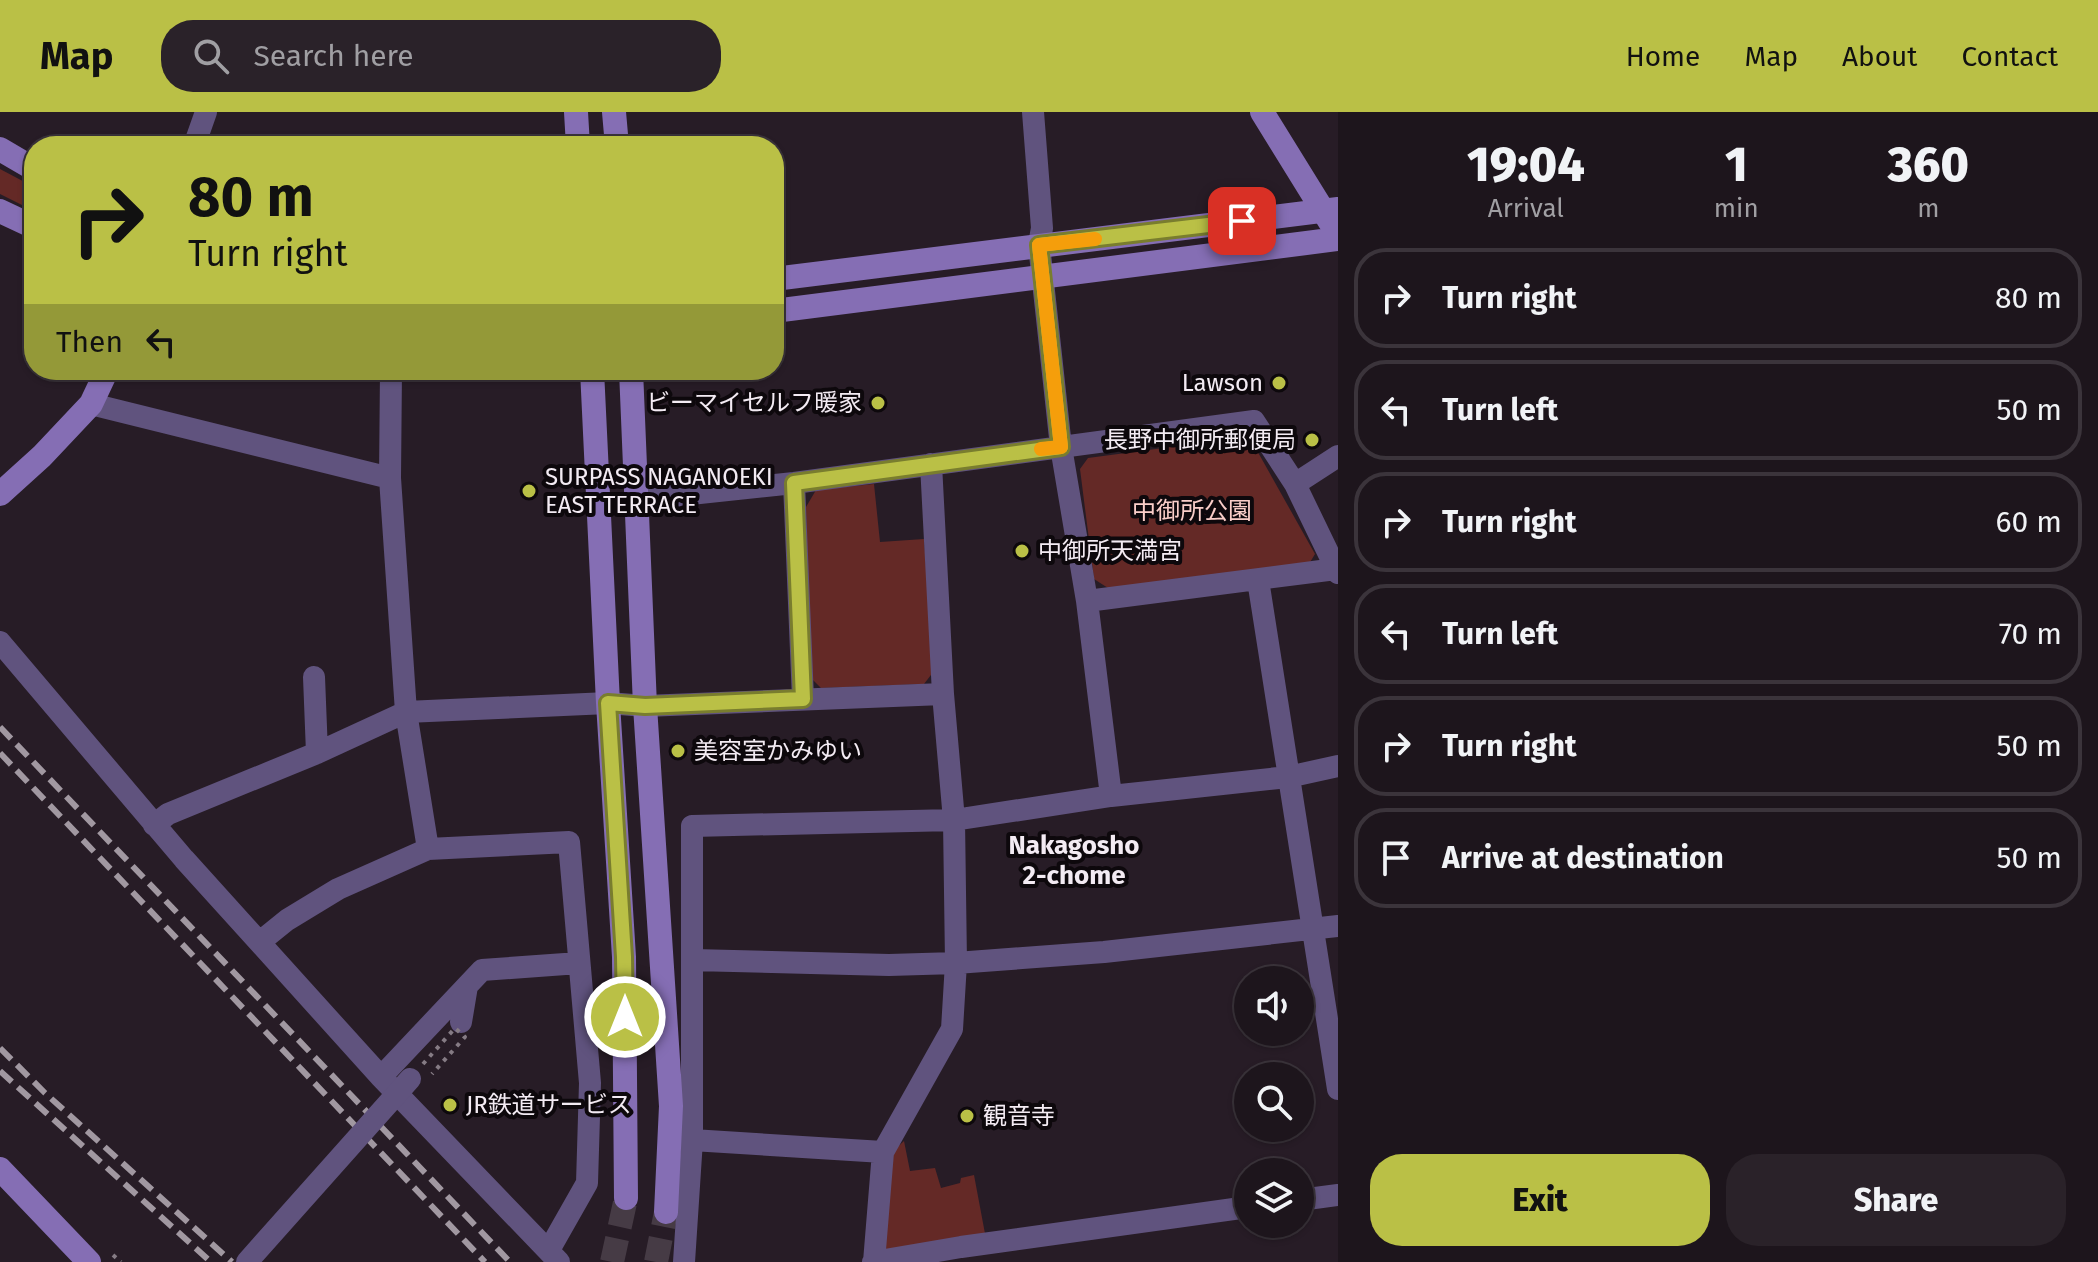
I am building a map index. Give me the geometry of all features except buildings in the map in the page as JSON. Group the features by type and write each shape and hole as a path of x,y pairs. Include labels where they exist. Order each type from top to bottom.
{"street":[{"path":"198,136 206,112"},
{"path":"576,112 577,136"},
{"path":"614,112 616,136"},
{"path":"1033,112 1042,228 1039,245 1061,447 1087,601 1111,796"},
{"path":"784,310 1338,238 1331,210 1262,112"},
{"path":"0,149 24,163"},
{"path":"784,278 1331,210"},
{"path":"0,211 24,222"},
{"path":"0,494 42,456 91,404 102,380"},
{"path":"391,380 390,478 406,712 428,849"},
{"path":"592,380 624,957 626,1198"},
{"path":"632,380 645,706 671,1106 666,1212"},
{"path":"91,404 390,478"},
{"path":"638,505 653,498 794,483 1254,421 1295,484 1337,571 1087,601"},
{"path":"1295,484 1338,456"},
{"path":"931,464 943,694 954,820 956,963 952,1029 883,1152 874,1262 1234,1209"},
{"path":"794,483 803,699"},
{"path":"1258,580 1338,1089"},
{"path":"0,642 154,825 381,1077 554,1256 587,1183 590,1083 569,842 428,849 338,889 287,920 261,941"},
{"path":"314,677 317,753"},
{"path":"154,825 168,814 317,753 406,712 943,694"},
{"path":"684,1262 692,1140 692,826 954,820 1111,796 1288,777 1338,766"},
{"path":"693,960 889,965 956,963 1104,952 1338,926"},
{"path":"381,1077 482,970 579,963"},
{"path":"461,1022 467,986"},
{"path":"247,1262 419,1078"},
{"path":"692,1140 883,1152"},
{"path":"0,1169 89,1262"},
{"path":"1314,1198 1338,1195"}],"path":[{"path":"455,1028 465,1037 419,1078 455,1028"}],"green space":[{"path":"0,169 24,182 24,206 0,194"},
{"name":"中御所公園","path":"1239,438 1255,447 1315,554 1309,564 1108,588 1094,579 1080,469 1088,458"},
{"path":"874,484 880,542 924,539 934,671 924,684 821,688 810,677 806,507 816,490"},
{"path":"904,1141 910,1171 935,1168 941,1188 974,1175 986,1239 885,1250 891,1153"}],"tunnel":[{"path":"612,1262 626,1198"},
{"path":"656,1262 666,1212"}],"railway":[{"path":"0,727 510,1262"},
{"path":"0,753 485,1262"},
{"path":"0,1048 45,1093 232,1262"},
{"path":"0,1071 211,1262"}],"slow traffic":[{"path":"1041,449 1061,447 1039,245 1095,239"}],"place":[{"name":"Lawson","path":"1279,383"},
{"name":"ビーマイセルフ暖家","path":"878,403"},
{"name":"長野中御所郵便局","path":"1312,440"},
{"name":"SURPASS NAGANOEKI EAST TERRACE","path":"529,491"},
{"name":"中御所天満宮","path":"1022,551"},
{"name":"美容室かみゆい","path":"678,751"},
{"name":"JR鉄道サービス","path":"450,1105"},
{"name":"観音寺","path":"967,1116"}],"district":[{"name":"Nakagosho 2-chome","path":"1074,860"}],"route":[{"path":"625,1017 608,703 645,706 803,699 794,483 1061,447 1039,245 1242,221"}]}
